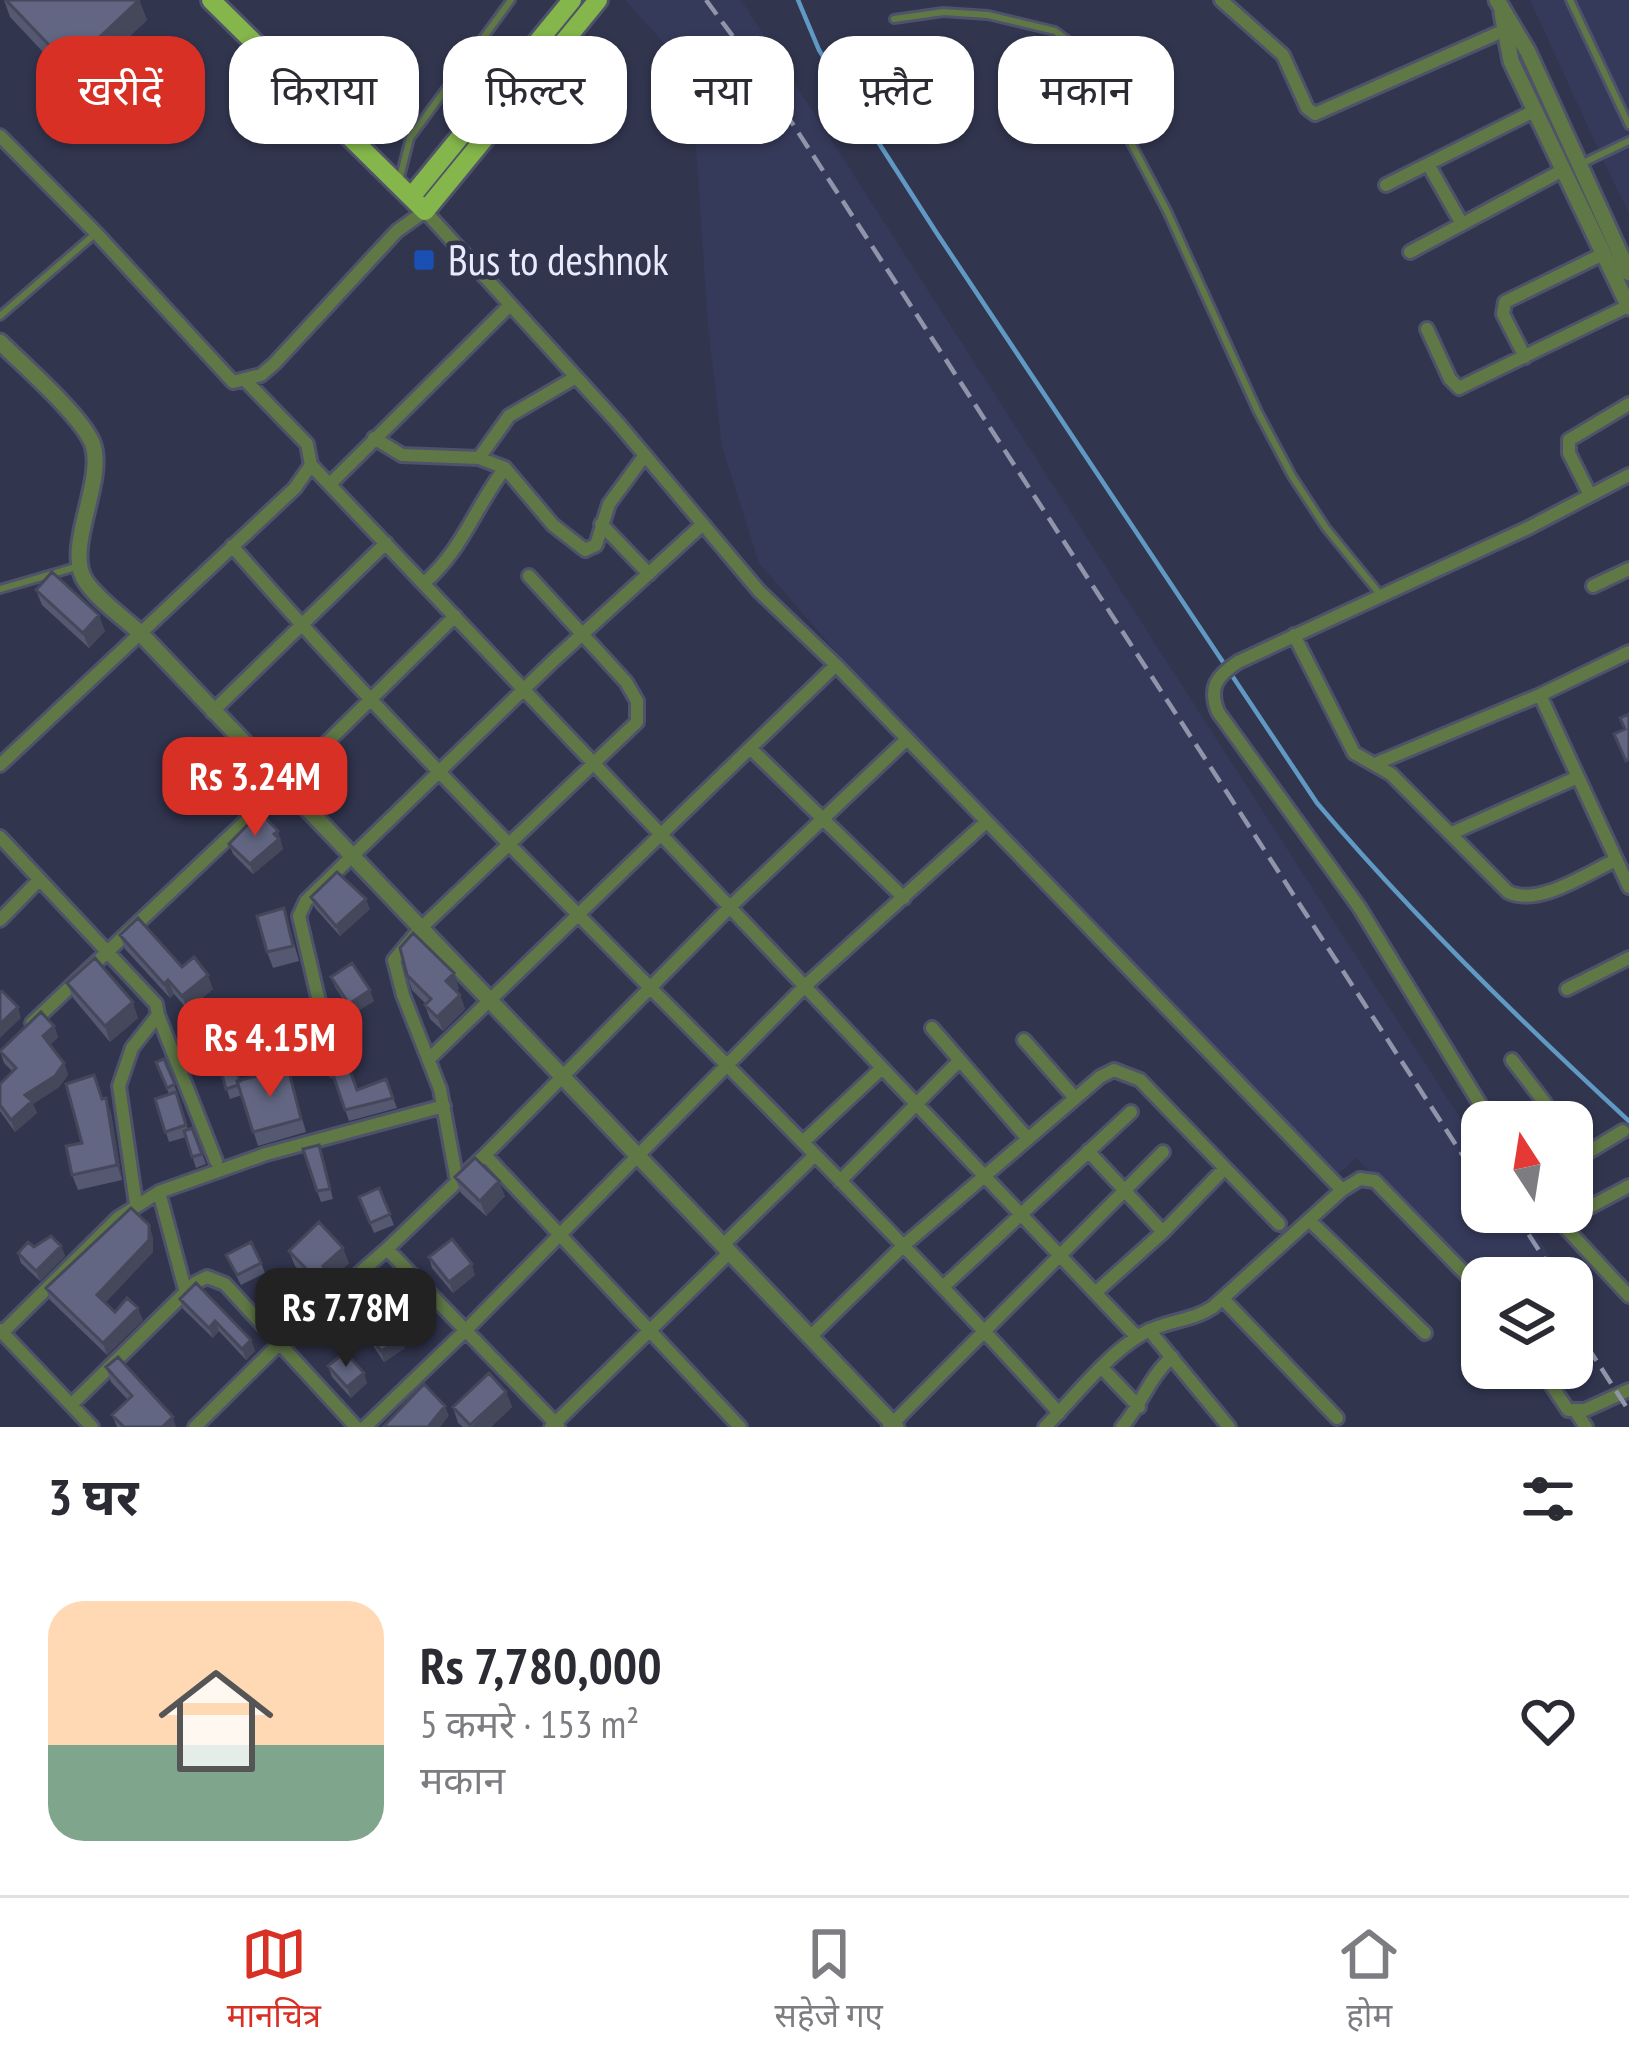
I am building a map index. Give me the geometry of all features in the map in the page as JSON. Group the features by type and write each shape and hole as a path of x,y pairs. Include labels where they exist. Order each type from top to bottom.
{"main road":[{"path":"211,0 411,197"},
{"path":"411,197 572,0"},
{"path":"411,197 488,137 598,0"}],"street":[{"path":"1221,0 1283,55 1307,108 1315,114 1505,30"},
{"path":"1499,6 1511,61 1534,111 1629,273"},
{"path":"1427,329 1450,379 1459,388 1629,307 1603,254 1528,52 1499,6"},
{"path":"1386,185 1534,111"},
{"path":"0,136 96,232 232,382 246,381 274,364 397,231 411,197 645,455 759,591 1342,1190"},
{"path":"1428,164 1462,224"},
{"path":"1410,252 1571,168"},
{"path":"1525,357 1503,314 1505,302 1603,254"},
{"path":"330,484 510,305"},
{"path":"0,342 82,426 93,445 95,466 80,566 84,580 140,633 892,1426 1163,1152"},
{"path":"478,458 509,416 576,377"},
{"path":"246,381 307,444 310,465 1059,1256 1172,1357 1229,1427"},
{"path":"1590,495 1569,453 1568,440 1629,404"},
{"path":"374,439 402,455 478,458 505,467 553,525 585,550 596,545 609,504 645,455"},
{"path":"0,765 296,488 310,465"},
{"path":"424,583 456,550 482,498 505,467"},
{"path":"1478,1101 1359,907 1218,712 1213,688 1219,674 1238,662 1530,527 1629,475"},
{"path":"601,524 649,574"},
{"path":"335,1070 299,916 306,901 524,689 703,524"},
{"path":"212,712 386,542"},
{"path":"232,546 508,845 841,1180 1058,1413"},
{"path":"1593,586 1629,569"},
{"path":"458,1181 430,1058 394,969 400,950 595,764 637,722 639,712 626,682 529,576"},
{"path":"15,1038 283,786 455,616"},
{"path":"1294,635 1354,753 1377,763 1508,892 1516,897 1542,893 1616,860"},
{"path":"1377,763 1629,652"},
{"path":"430,1058 836,665"},
{"path":"1540,695 1629,887"},
{"path":"195,1427 280,1342 387,1250 730,907 907,739"},
{"path":"750,748 904,898"},
{"path":"1451,833 1578,777"},
{"path":"365,1427 805,986 986,822"},
{"path":"0,837 156,1004 216,1161"},
{"path":"0,920 38,881"},
{"path":"1567,989 1629,958"},
{"path":"136,1204 119,1086 132,1048 158,1015"},
{"path":"932,1028 1028,1139"},
{"path":"1024,1040 1075,1098"},
{"path":"1512,1060 1543,1101"},
{"path":"841,1180 959,1061"},
{"path":"802,1142 882,1068"},
{"path":"809,1337 903,1246 1114,1070 1140,1080 1280,1224"},
{"path":"92,1427 1,1331 136,1204 254,1158 444,1106"},
{"path":"944,1287 1131,1112"},
{"path":"1593,1149 1623,1131"},
{"path":"1088,1151 1163,1232"},
{"path":"485,1155 740,1427"},
{"path":"387,1250 555,1426 815,1155"},
{"path":"1095,1293 1225,1168"},
{"path":"1045,1427 1143,1334 1204,1314 1360,1179 1375,1180 1461,1269"},
{"path":"1593,1201 1629,1186"},
{"path":"159,1192 186,1293"},
{"path":"1309,1220 1425,1333"},
{"path":"1570,1233 1629,1296"},
{"path":"71,1405 207,1277 216,1278 280,1342 356,1427"},
{"path":"1223,1299 1336,1418"},
{"path":"1122,1427 1139,1407 1151,1379 1172,1357"},
{"path":"1103,1369 1139,1407"},
{"path":"1553,1389 1586,1427"},
{"path":"1576,1412 1629,1390"},
{"path":"716,1427 729,1415"}],"lane":[{"path":"411,197 410,137 511,0"},
{"path":"1570,0 1629,125"},
{"path":"894,19 943,12 988,15 1055,31 1083,52 1167,211 1292,476 1326,528 1380,594"},
{"path":"1571,168 1629,141"},
{"path":"0,316 96,232"},
{"path":"0,589 80,566"}],"shaded area":[{"path":"625,0 740,0 764,36 658,36"},
{"path":"1530,0 1629,0 1629,213 1610,175"},
{"path":"794,82 818,120 818,144 834,144 1461,1119 1461,1233 1535,1233 1550,1257 1461,1257 1461,1261 1356,1158 1334,1178 862,682 759,563 722,447 696,144 794,144"}],"building":[{"path":"6,0 139,0 101,36 40,36"},
{"path":"52,572 99,615 83,633 36,590"},
{"path":"1629,714 1626,761 1614,734 1625,729 1620,718"},
{"path":"260,812 278,831 274,834 279,839 250,864 229,844"},
{"path":"337,872 366,899 336,926 311,897"},
{"path":"284,908 293,946 267,952 257,916"},
{"path":"138,918 182,967 194,957 208,975 182,996 168,980 164,984 120,935"},
{"path":"413,933 454,973 446,981 460,995 437,1017 425,1005 431,999 407,975 400,948"},
{"path":"95,958 133,1002 105,1026 67,983"},
{"path":"352,963 370,990 349,1004 331,977"},
{"path":"0,992 18,1007 0,1024"},
{"path":"342,1000 357,1023 346,1031 330,1007"},
{"path":"41,1012 54,1026 43,1036 64,1063 55,1076 25,1095 32,1101 11,1120 0,1105 0,1084 16,1068 0,1051"},
{"path":"164,1059 175,1084 167,1088 156,1062"},
{"path":"234,1064 240,1081 226,1089 220,1068"},
{"path":"288,1068 301,1119 253,1132 237,1081"},
{"path":"349,1068 357,1090 386,1079 393,1098 345,1110 332,1072"},
{"path":"94,1075 102,1099 106,1098 117,1165 72,1175 66,1146 82,1143 66,1084"},
{"path":"176,1092 186,1125 165,1132 155,1099"},
{"path":"192,1128 202,1154 192,1157 184,1131"},
{"path":"319,1145 330,1189 317,1191 303,1149"},
{"path":"475,1158 499,1181 480,1201 455,1177"},
{"path":"379,1188 390,1214 370,1223 359,1197"},
{"path":"131,1208 149,1225 149,1240 97,1295 115,1312 127,1298 138,1308 103,1343 46,1288"},
{"path":"319,1222 343,1248 315,1278 289,1251"},
{"path":"51,1236 61,1246 36,1271 18,1253 28,1242 34,1247"},
{"path":"452,1239 472,1264 449,1282 429,1257"},
{"path":"251,1242 261,1263 237,1275 226,1255"},
{"path":"196,1283 251,1340 242,1349 215,1321 209,1328 180,1299"},
{"path":"342,1289 374,1322 379,1317 402,1338 381,1351 363,1325 359,1328 331,1298"},
{"path":"345,1352 364,1373 347,1387 328,1366"},
{"path":"118,1357 173,1417 162,1427 124,1427 112,1415 132,1396 106,1367"},
{"path":"489,1373 506,1392 470,1425 453,1407"},
{"path":"424,1384 445,1406 428,1427 383,1427"}],"waterway":[{"path":"798,0 819,50 936,232 1317,803 1468,967 1629,1121"}],"railway":[{"path":"706,0 757,69 1461,1153"},
{"path":"1528,1233 1543,1257"},
{"path":"1593,1355 1629,1411"}],"place":[{"name":"Bus to deshnok","path":"424,260"}]}
